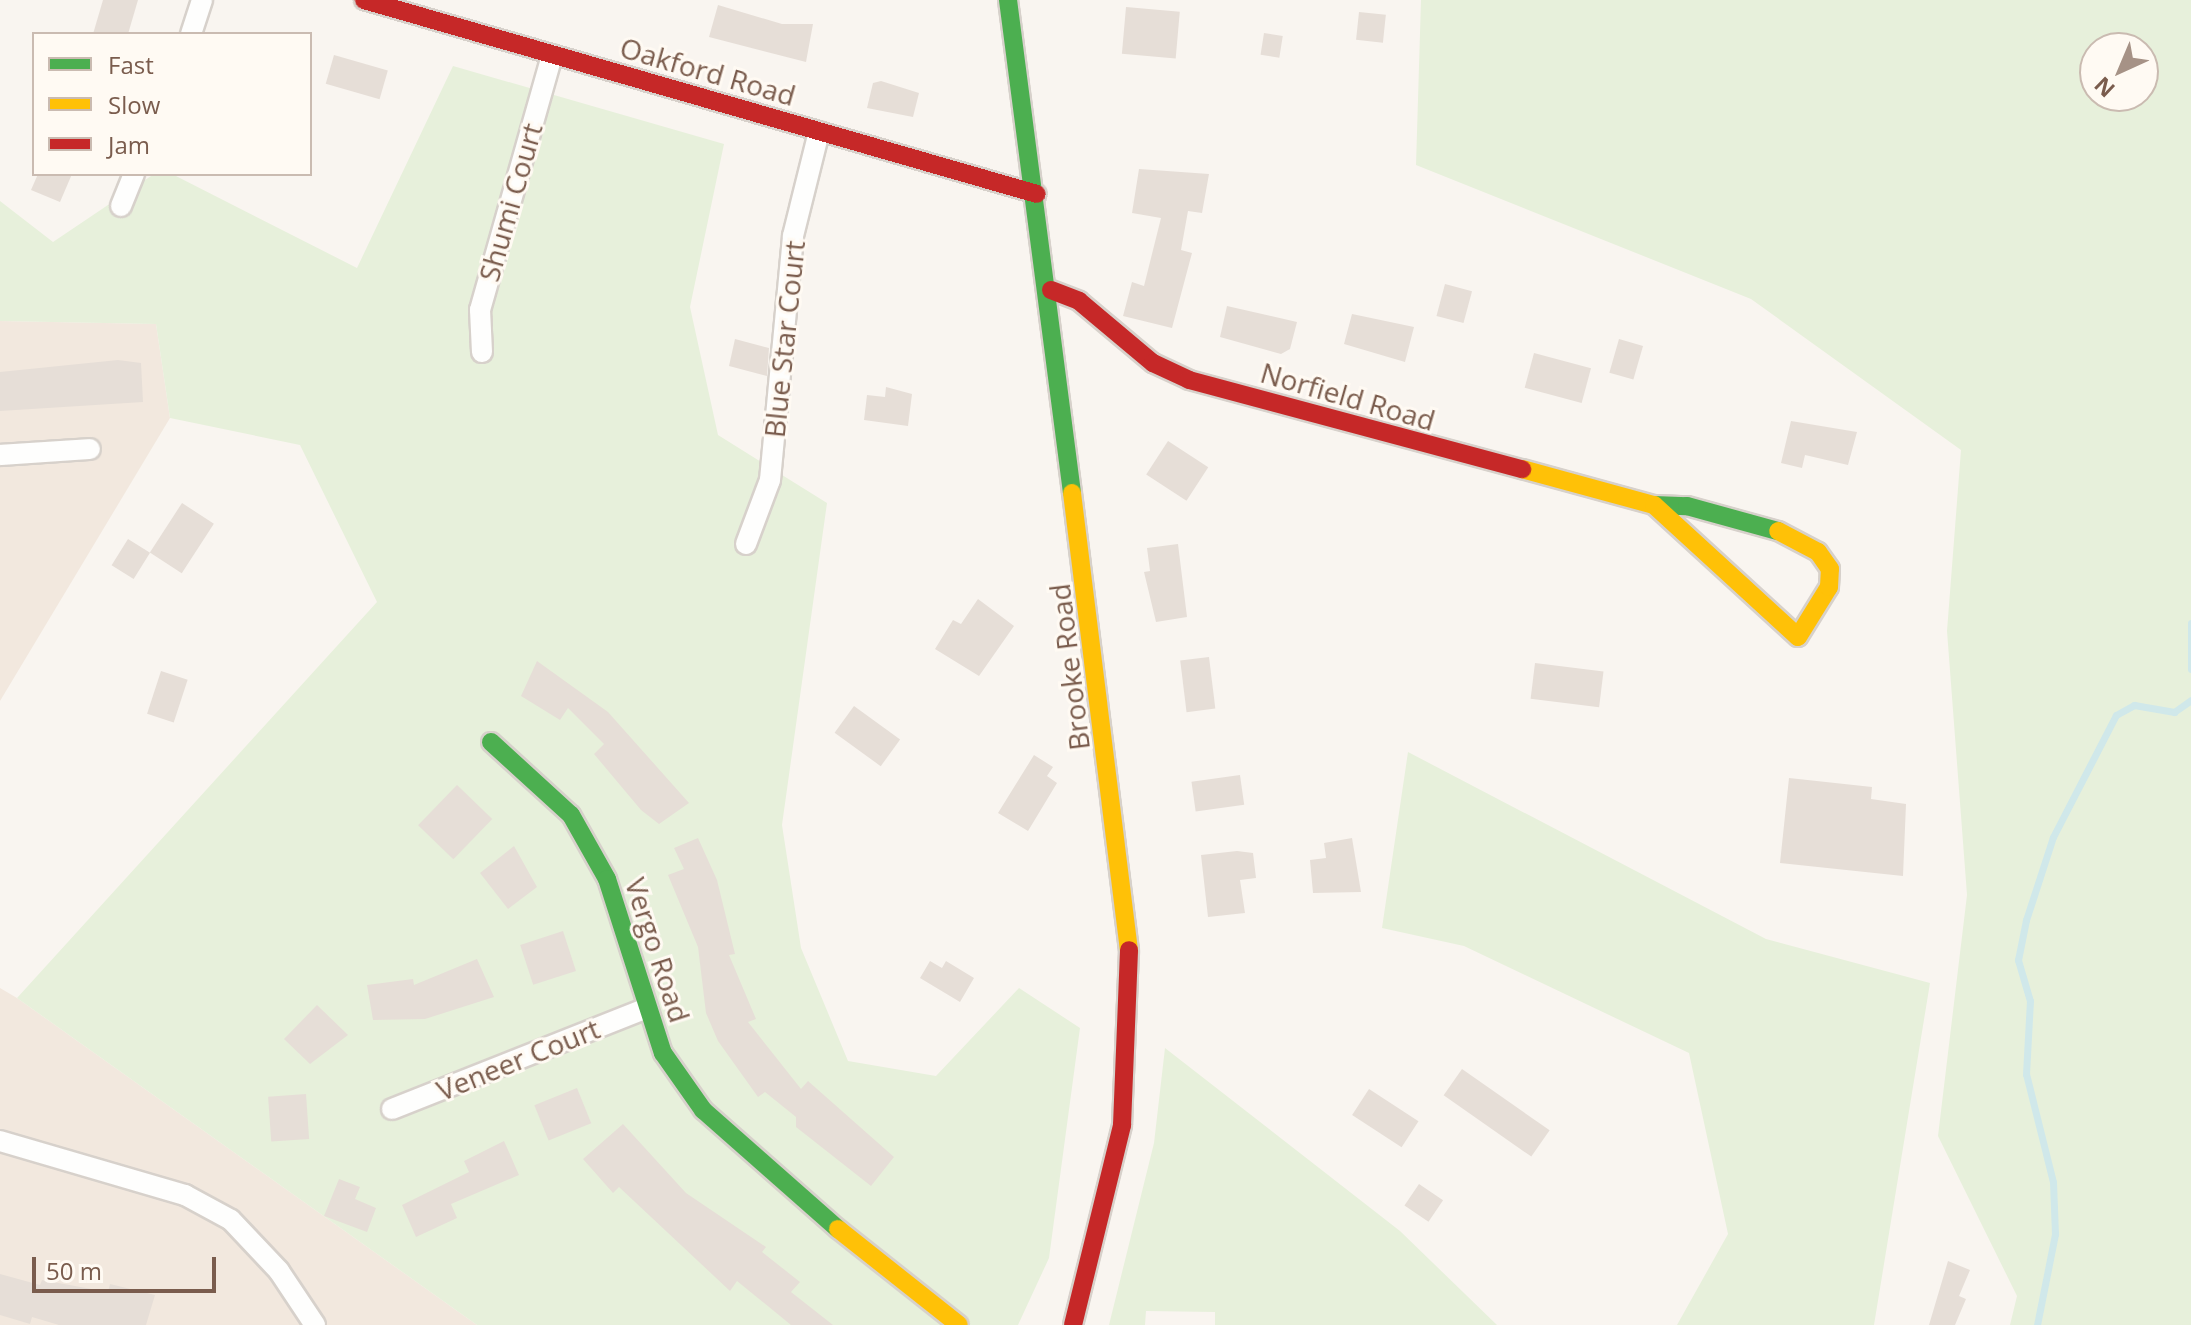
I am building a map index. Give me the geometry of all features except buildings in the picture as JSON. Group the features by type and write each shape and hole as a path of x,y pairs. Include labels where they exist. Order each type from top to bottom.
{"street":[{"path":"192,32 202,0"},
{"name":"Oakford Road","path":"364,0 1037,194"},
{"name":"Brooke Road","path":"1008,0 1051,290 1132,1010 1122,1125 1073,1325"},
{"name":"Shumi Court","path":"482,352 480,310 552,55"},
{"name":"Blue Star Court","path":"746,544 770,480 793,236 819,132"},
{"path":"121,206 133,176"},
{"name":"Norfield Road","path":"1051,290 1189,380 1654,505 1687,506 1780,531 1818,552 1830,569 1829,587 1798,637 1654,505"},
{"path":"0,455 90,449"},
{"name":"Vergo Road","path":"491,742 571,815 600,866 632,943 644,1009 703,1110 758,1166 959,1325"},
{"name":"Veneer Court","path":"392,1109 644,1009"},
{"path":"0,1141 185,1195 231,1220 279,1271 315,1325"}],"shaded area":[{"path":"0,321 156,324 170,418 0,701"},
{"path":"0,988 17,998 477,1325 0,1325"}],"green space":[{"path":"1421,0 2191,0 2191,1325 2010,1325 2017,1296 1938,1136 1967,895 1947,631 1961,450 1751,299 1416,165"},
{"path":"453,66 724,144 690,307 718,435 827,503 782,825 801,948 848,1061 936,1076 1019,988 1080,1028 1049,1258 1018,1325 477,1325 17,998 377,602 300,445 170,418 156,324 0,321 0,201 53,242 151,176 176,176 357,268"},
{"path":"1408,752 1766,939 1930,983 1874,1325 1677,1325 1728,1234 1689,1053 1464,946 1382,928"},
{"path":"1165,1048 1400,1231 1497,1325 1215,1325 1215,1312 1146,1311 1145,1325 1109,1325 1154,1143"}],"waterway":[{"path":"2191,623 2191,669"},
{"path":"2037,1325 2055,1234 2053,1182 2026,1074 2030,1001 2018,960 2026,920 2053,837 2116,715 2134,705 2174,712 2191,700"}],"traffic: fast":[{"path":"1008,0 1072,493"},
{"path":"1654,505 1687,506 1778,531"},
{"path":"491,742 571,815 607,879 663,1053 703,1110 838,1229"}],"traffic: slow":[{"path":"1522,469 1654,505 1798,637 1829,587 1830,569 1818,552 1778,531"},
{"path":"1072,493 1129,950"},
{"path":"838,1229 959,1325"}],"traffic: jam":[{"path":"364,0 1037,194"},
{"path":"1051,290 1079,301 1153,363 1189,380 1522,469"},
{"path":"1073,1325 1122,1125 1129,950"}]}
